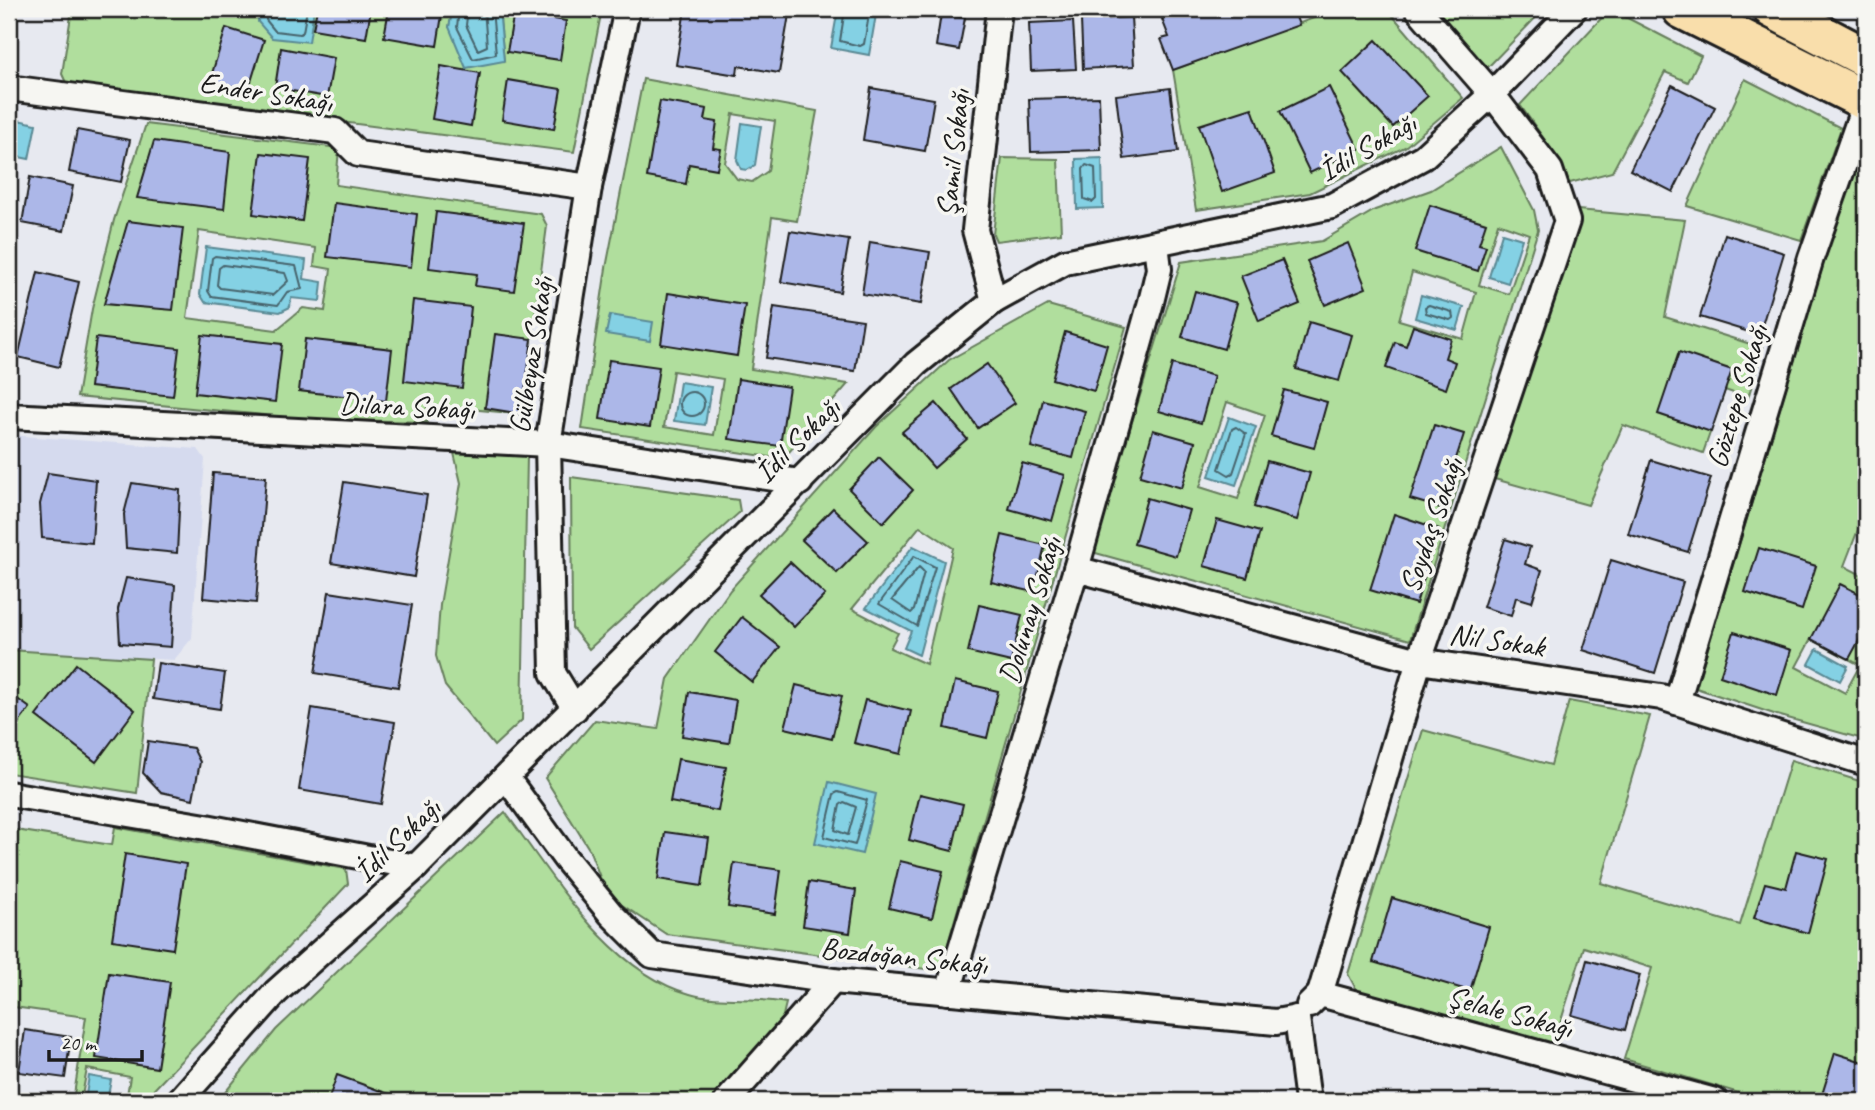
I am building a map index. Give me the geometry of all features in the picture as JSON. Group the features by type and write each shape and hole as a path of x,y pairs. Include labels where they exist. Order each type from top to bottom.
{"main road":[{"path":"1682,9 1866,101"},
{"path":"1773,9 1866,58"}],"street":[{"name":"Gülbeyaz Sokağı","path":"575,709 553,673 548,444 589,187 627,9"},
{"name":"Şamil Sokağı","path":"994,301 975,230 999,9"},
{"name":"Soydaş Sokağı","path":"1320,994 1419,661 1567,222 1550,170 1492,94 1418,9"},
{"name":"İdil Sokağı","path":"179,1101 276,992 416,867 916,364 994,301 1065,262 1332,206 1423,156 1492,94 1574,9"},
{"name":"Ender Sokağı","path":"9,88 335,131 358,154 589,187"},
{"name":"Göztepe Sokağı","path":"1677,702 1811,258 1860,118 1866,111"},
{"name":"Dolunay Sokağı","path":"948,992 1076,569 1152,302 1159,269 1156,244"},
{"name":"Dilara Sokağı","path":"9,416 548,444 800,482"},
{"name":"Nil Sokak","path":"1076,569 1419,661 1661,697 1866,763"},
{"name":"Bozdoğan Sokağı","path":"506,777 565,858 611,914 652,955 834,981 1276,1022 1297,1018"},
{"path":"9,794 206,827 416,867"},
{"path":"727,1101 834,981"},
{"path":"1308,1101 1297,1018 1320,994"},
{"name":"Şelale Sokağı","path":"1320,994 1715,1101"}],"shaded area":[{"path":"9,435 198,449 205,459 192,638 174,660 9,650"}],"green space":[{"path":"72,9 453,9 449,27 504,61 499,9 602,9 574,152 68,87 62,74"},
{"path":"1338,9 1387,9 1463,98 1405,147 1310,193 1196,210 1173,70"},
{"path":"1427,9 1544,9 1488,67"},
{"path":"1610,9 1701,56 1688,82 1665,72 1612,172 1566,184 1559,160 1520,105"},
{"path":"643,79 817,111 797,221 772,217 751,369 848,384 783,459 582,429 606,268","holes":["733,114 775,121 768,171 752,182 737,179 725,163","673,371 723,379 714,435 664,427"]},
{"path":"1745,79 1841,128 1801,240 1687,206"},
{"path":"146,124 339,148 336,185 541,214 547,226 522,414 427,405 427,422 305,419 77,397 92,309 114,220","holes":["199,231 316,248 314,266 331,269 325,311 303,308 276,330 187,318"]},
{"path":"1865,141 1866,509 1844,566 1866,577 1866,740 1777,715 1696,688 1823,265","holes":["1811,639 1860,665 1845,693 1796,667"]},
{"path":"1501,147 1534,210 1538,230 1410,640 1092,552 1181,262 1322,241 1375,210 1431,190","holes":["1498,223 1529,234 1509,294 1479,285","1412,272 1476,292 1463,339 1399,320","1227,402 1265,415 1238,499 1200,487"]},
{"path":"1002,158 1058,159 1061,233 996,241 993,234"},
{"path":"1578,210 1685,220 1665,317 1763,348 1748,398 1725,390 1703,453 1623,425 1588,505 1491,478 1554,301 1578,225"},
{"path":"1048,305 1126,327 940,971 666,934 607,895 589,849 545,778 595,720 658,729 668,679 730,590 876,427 949,360","holes":["920,526 953,548 926,664 890,648 898,633 852,609"]},
{"path":"454,453 527,456 522,720 494,746 445,686 436,656 440,605 461,483"},
{"path":"571,477 738,500 740,512 589,649 572,628"},
{"path":"9,650 151,659 137,793 9,773"},
{"path":"1569,701 1650,716 1601,883 1740,925 1791,760 1866,783 1866,1101 1766,1101 1624,1059 1652,968 1584,947 1554,1043 1529,1042 1359,995 1348,974 1423,730 1551,765"},
{"path":"505,812 563,892 608,943 633,965 660,982 701,997 786,1003 781,1024 710,1101 218,1101 276,1030"},
{"path":"115,827 346,869 348,884 143,1101 126,1101 130,1077 87,1069 81,1101 73,1101 86,1017 13,1007 9,1038 9,829 112,845"}],"water":[{"path":"259,9 314,9 309,42 272,38 258,22"},
{"path":"453,9 499,9 504,61 466,68 449,27"},
{"path":"838,9 877,9 869,55 831,48"},
{"path":"9,118 36,124 29,159 9,155"},
{"path":"742,123 761,126 755,165 747,170 741,169 737,160"},
{"path":"1102,158 1103,208 1077,209 1076,159"},
{"path":"1502,233 1522,239 1508,283 1489,277"},
{"path":"206,247 306,260 304,279 322,282 320,301 291,298 290,307 280,312 205,302 200,294"},
{"path":"1421,295 1464,307 1457,330 1415,318"},
{"path":"610,315 653,322 650,341 606,334"},
{"path":"680,382 711,387 705,425 674,421"},
{"path":"1229,417 1256,427 1236,485 1209,476"},
{"path":"913,546 944,561 919,655 904,648 911,631 866,608"},
{"path":"1817,649 1848,666 1840,681 1809,664"},
{"path":"829,782 876,794 862,854 815,843"},
{"path":"89,1076 111,1080 107,1101 85,1101"}],"building":[{"path":"196,9 249,9 249,13 196,12"},
{"path":"317,9 371,9 366,38 313,29"},
{"path":"389,9 443,9 437,46 384,37"},
{"path":"685,9 790,9 779,73 738,66 737,75 676,65"},
{"path":"1190,9 1293,9 1299,25 1173,70 1161,39 1169,37 1162,19"},
{"path":"514,12 566,21 560,60 507,52"},
{"path":"941,14 965,18 959,50 936,46"},
{"path":"1131,17 1134,66 1083,69 1081,20"},
{"path":"1073,21 1076,69 1031,71 1029,23"},
{"path":"226,28 264,40 248,91 210,80"},
{"path":"1376,40 1428,96 1393,127 1342,72"},
{"path":"281,48 334,58 327,97 275,88"},
{"path":"441,66 480,73 471,126 432,119"},
{"path":"508,80 561,89 554,129 502,120"},
{"path":"1672,85 1715,107 1673,192 1630,170"},
{"path":"1329,87 1359,149 1310,173 1280,111"},
{"path":"871,88 934,99 925,151 863,140"},
{"path":"1170,88 1178,152 1124,159 1116,95"},
{"path":"1099,97 1101,150 1031,152 1029,99"},
{"path":"660,101 707,109 705,120 717,122 713,148 721,149 717,169 689,164 686,184 647,177"},
{"path":"1252,108 1275,173 1222,192 1199,125"},
{"path":"77,130 130,140 121,182 69,172"},
{"path":"154,141 230,152 224,209 137,198"},
{"path":"261,153 310,159 302,221 253,214"},
{"path":"30,177 73,186 64,231 22,223"},
{"path":"334,203 417,214 411,267 327,257"},
{"path":"1430,205 1486,223 1479,244 1486,246 1478,271 1415,251"},
{"path":"436,212 524,223 514,291 475,286 477,274 429,268"},
{"path":"128,221 183,228 173,310 104,304"},
{"path":"790,231 849,240 840,292 781,282"},
{"path":"1725,234 1784,253 1759,335 1700,317"},
{"path":"870,242 930,252 921,304 862,294"},
{"path":"1348,243 1366,288 1325,305 1307,261"},
{"path":"1282,260 1300,304 1259,321 1241,276"},
{"path":"38,272 79,282 59,367 18,357"},
{"path":"1195,291 1237,303 1224,349 1182,337"},
{"path":"668,293 745,305 737,356 661,344"},
{"path":"413,300 471,307 462,388 404,381"},
{"path":"774,307 863,320 855,371 766,358"},
{"path":"1309,322 1352,335 1339,381 1296,369"},
{"path":"1413,326 1451,339 1445,358 1455,362 1446,389 1386,368 1395,342 1406,346"},
{"path":"1065,332 1107,345 1094,391 1052,379"},
{"path":"495,334 532,339 522,414 485,408"},
{"path":"202,335 282,344 275,402 195,393"},
{"path":"96,338 179,348 173,396 90,387"},
{"path":"305,339 392,349 386,401 299,391"},
{"path":"1679,352 1732,370 1711,432 1658,414"},
{"path":"609,360 659,367 650,427 600,419"},
{"path":"987,364 1015,403 978,428 951,389"},
{"path":"1172,364 1214,376 1201,423 1159,411"},
{"path":"738,379 789,387 780,446 729,439"},
{"path":"1284,390 1327,402 1314,448 1271,436"},
{"path":"1043,400 1085,411 1073,458 1031,447"},
{"path":"936,403 967,439 934,468 902,432"},
{"path":"1434,425 1464,434 1440,508 1410,499"},
{"path":"1153,430 1195,442 1182,488 1140,476"},
{"path":"879,457 913,490 883,523 849,489"},
{"path":"1651,460 1711,478 1688,552 1628,534"},
{"path":"1267,461 1310,473 1297,520 1254,507"},
{"path":"1022,463 1065,475 1052,521 1009,509"},
{"path":"48,473 96,480 92,543 42,538 40,504"},
{"path":"213,473 266,477 256,603 203,598"},
{"path":"344,482 427,495 414,577 331,563"},
{"path":"132,483 180,490 177,553 126,548 124,514"},
{"path":"1147,498 1189,510 1176,556 1134,544"},
{"path":"833,508 868,541 837,573 802,540"},
{"path":"1394,514 1439,529 1416,604 1370,590"},
{"path":"1217,520 1260,532 1247,578 1204,566"},
{"path":"1002,535 1045,545 1034,592 991,582"},
{"path":"1505,539 1530,547 1525,564 1542,570 1532,602 1516,597 1511,616 1483,607"},
{"path":"1759,548 1816,566 1802,610 1745,592"},
{"path":"1611,560 1683,582 1655,673 1583,650"},
{"path":"790,562 825,595 794,627 759,594"},
{"path":"126,578 175,585 171,647 120,643 118,609"},
{"path":"1840,584 1866,597 1866,640 1861,637 1849,659 1811,639"},
{"path":"329,592 412,605 398,687 315,673"},
{"path":"979,605 1022,615 1011,662 968,652"},
{"path":"742,617 780,647 752,682 715,652"},
{"path":"1734,632 1791,650 1777,695 1720,676"},
{"path":"158,663 225,673 220,709 153,699"},
{"path":"76,664 135,710 96,762 36,716"},
{"path":"955,681 998,691 987,738 945,728"},
{"path":"796,685 842,696 832,739 785,728"},
{"path":"689,692 736,700 729,743 682,736"},
{"path":"9,693 30,708 9,736"},
{"path":"865,700 911,711 901,754 854,743"},
{"path":"312,708 395,722 381,804 299,790"},
{"path":"148,741 193,748 200,762 193,799 161,792 143,773"},
{"path":"678,759 726,767 718,811 670,802"},
{"path":"920,794 963,804 952,851 909,840"},
{"path":"665,832 709,838 702,886 658,879"},
{"path":"1796,851 1828,859 1808,933 1754,918 1765,883 1786,888"},
{"path":"125,854 186,864 173,949 112,940"},
{"path":"900,861 943,871 932,918 889,908"},
{"path":"734,863 781,870 775,914 728,907"},
{"path":"809,882 856,890 850,933 803,926"},
{"path":"1392,898 1489,927 1470,991 1373,962"},
{"path":"1587,960 1640,975 1625,1030 1572,1015"},
{"path":"109,973 170,982 157,1068 96,1058"},
{"path":"25,1030 71,1037 65,1078 19,1072"},
{"path":"1835,1053 1866,1063 1866,1101 1820,1101"},
{"path":"337,1075 405,1100 328,1101"}]}
